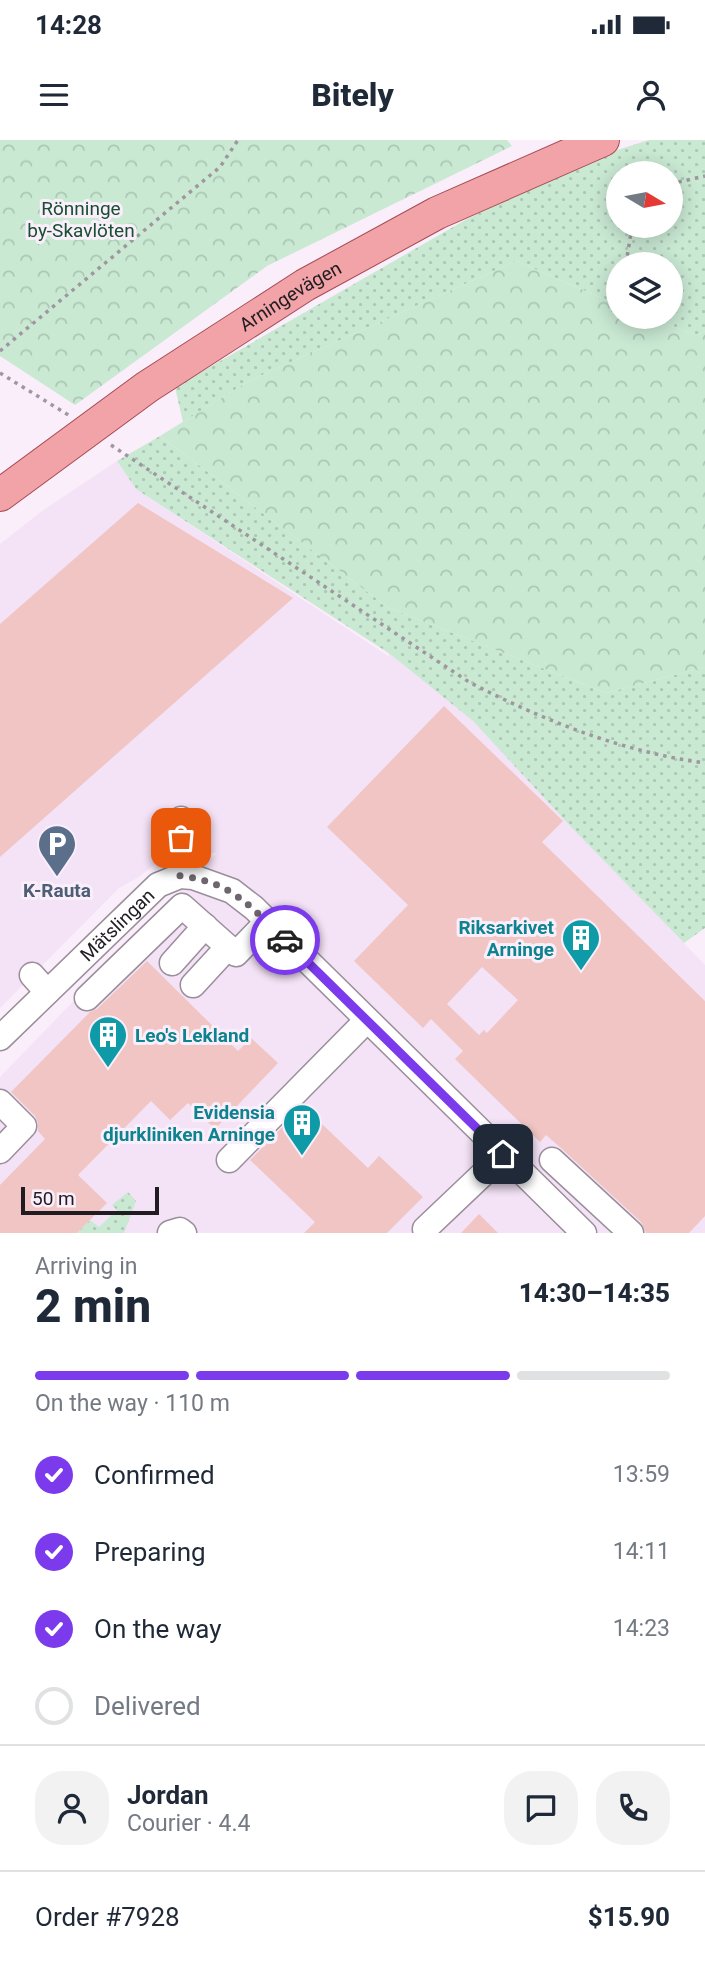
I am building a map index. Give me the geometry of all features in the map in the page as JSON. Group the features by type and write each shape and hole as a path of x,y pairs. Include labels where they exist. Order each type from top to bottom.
{"main road":[{"name":"Arningevägen","path":"0,495 147,387 304,285 437,213 603,140"}],"street":[{"path":"181,819 180,876 193,877 232,891 254,908 503,1154 571,1229"},
{"name":"Mätslingan","path":"0,1038 40,984 158,885 180,876"},
{"path":"86,998 182,906 236,954 267,922"},
{"path":"172,963 205,926"},
{"path":"193,985 228,947"},
{"path":"229,1160 367,1020"},
{"path":"0,1102 24,1126 0,1152"},
{"path":"425,1229 503,1154"},
{"path":"552,1160 631,1233"},
{"path":"170,1233 180,1230 184,1233"}],"path":[{"path":"0,351 220,167 238,140"},
{"path":"683,181 705,176"},
{"path":"0,373 78,421"},
{"path":"101,439 469,682 509,703 642,752 705,762"}],"shaded area":[{"path":"117,461 136,489 388,656 390,654 473,721 705,965 705,1233 0,1233 0,1077 217,853 170,852 139,877 119,888 0,1008 0,544 42,511"}],"green space":[{"name":"Rönninge by-Skavlöten","path":"0,140 507,140 512,146 267,266 75,405 0,356"},
{"path":"649,140 705,140 705,331 698,335 680,329 683,329 683,252 606,252 606,300 516,261 249,381 183,422 175,387 467,219 601,155"},
{"path":"516,261 606,300 606,329 680,329 698,335 705,331 705,667 606,693 389,608 160,436 249,381"},
{"path":"160,436 389,608 606,693 705,667 705,928 684,943 473,721 390,654 136,489 117,461"},
{"path":"128,1192 136,1201 124,1233 77,1233 90,1220 99,1227 117,1210 112,1205"}],"building":[{"path":"138,503 293,598 0,857 0,624"},
{"name":"Riksarkivet Arninge","path":"444,706 563,821 542,842 705,1001 705,1216 689,1233 646,1233 641,1222 562,1149 546,1135 540,1142 455,1059 463,1051 431,1019 423,1028 354,961 408,905 327,827","holes":["482,967 518,1000 487,1033 484,1030 479,1035 447,1004"]},
{"name":"Leo's Lekland","path":"147,961 238,1051 251,1038 278,1063 215,1129 188,1103 170,1120 151,1101 78,1175 107,1203 77,1233 0,1233 0,1185 45,1139 38,1131 35,1116 11,1092 90,1012 97,1009"},
{"path":"303,1106 368,1168 379,1156 423,1197 387,1233 304,1233 315,1222 250,1160"},
{"path":"479,1214 498,1233 461,1233"}],"way so far":[{"path":"181,838 180,876 193,877 232,891 254,908 285,940"}],"place":[{"name":"K-Rauta","path":"57,878"},
{"name":"Riksarkivet Arninge","path":"581,972"},
{"name":"Leo's Lekland","path":"108,1069"},
{"name":"Evidensia djurkliniken Arninge","path":"302,1157"}],"route":[{"path":"285,940 503,1154"}]}
